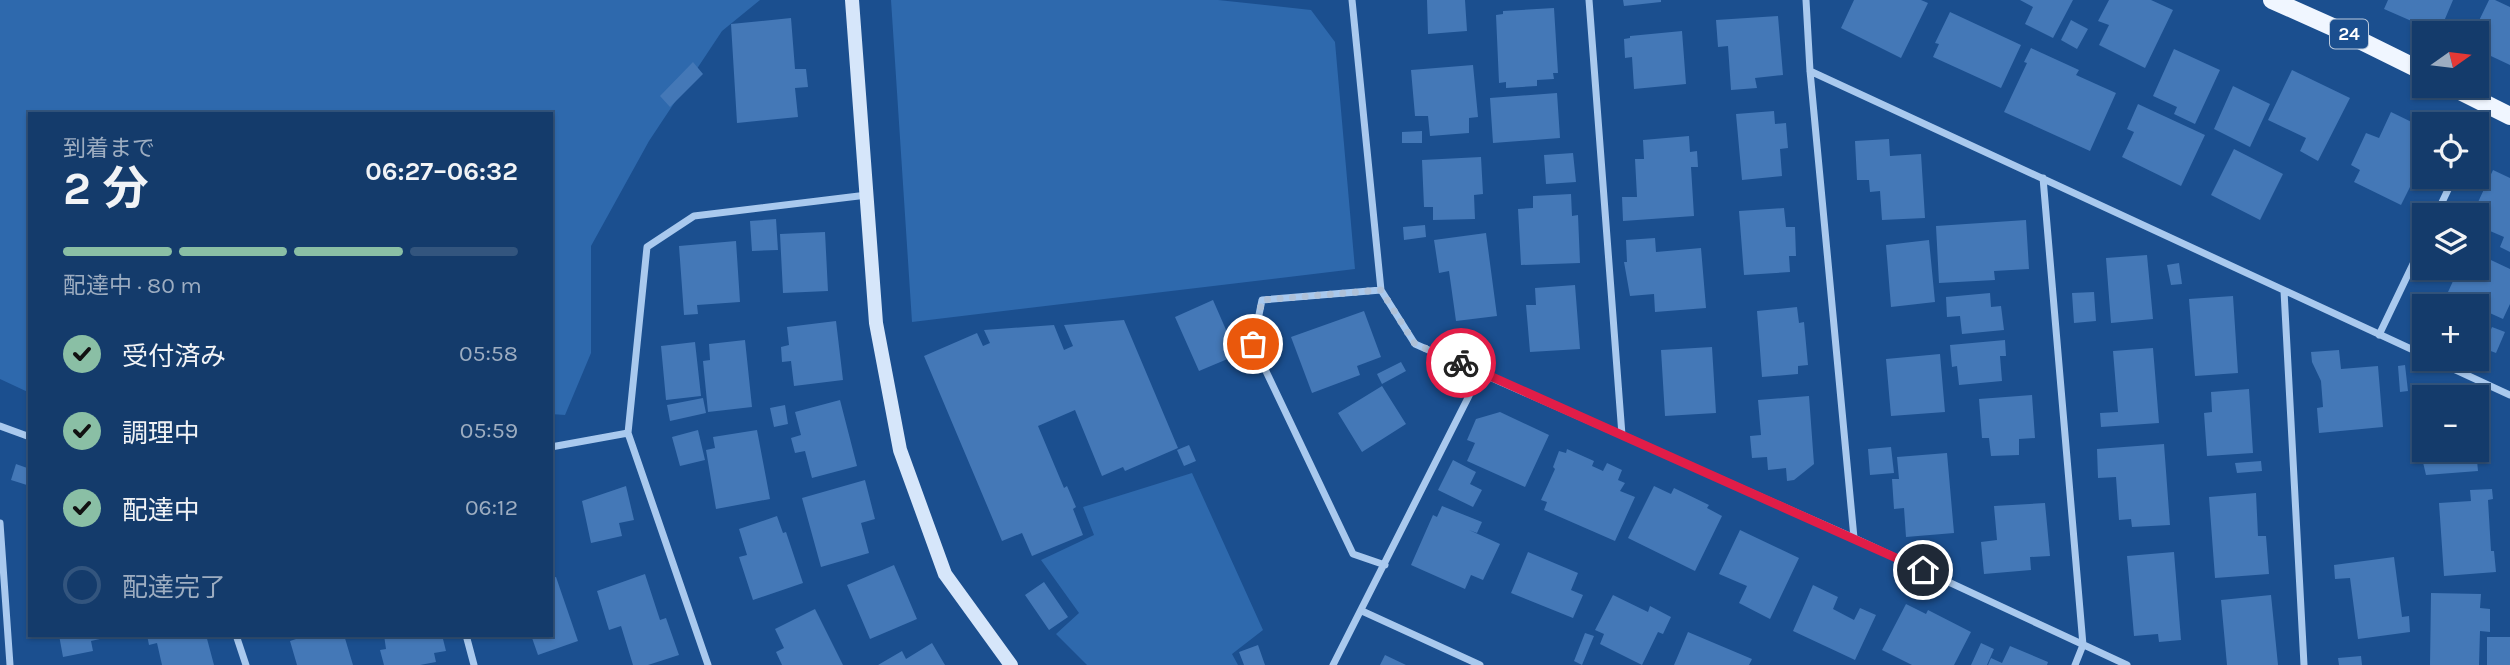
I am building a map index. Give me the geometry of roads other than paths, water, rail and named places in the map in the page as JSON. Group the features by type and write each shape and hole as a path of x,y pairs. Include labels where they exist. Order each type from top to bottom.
{"main road":[{"name":"24","path":"2272,0 2412,66"},
{"path":"2474,98 2510,116"}],"street":[{"path":"852,0 876,323 900,450 945,574 1012,665"},
{"path":"1352,0 1381,290 1415,344 1854,538 2127,665"},
{"path":"1589,0 1622,435"},
{"path":"1807,0 1810,71 1854,538"},
{"path":"1810,71 2412,350"},
{"path":"2485,112 2488,105"},
{"path":"2043,178 2083,645 2075,665"},
{"path":"708,665 628,433 648,247 694,216 867,195"},
{"path":"2379,335 2412,266"},
{"path":"1381,290 1262,300 1253,344 1353,554 1385,565"},
{"path":"2284,291 2304,665"},
{"path":"2458,371 2510,395"},
{"path":"1333,665 1481,372"},
{"path":"0,426 28,435"},
{"path":"553,447 628,433"},
{"path":"0,523 10,665"},
{"path":"1362,611 1480,665"},
{"path":"237,637 246,665"},
{"path":"467,637 474,665"}]}
